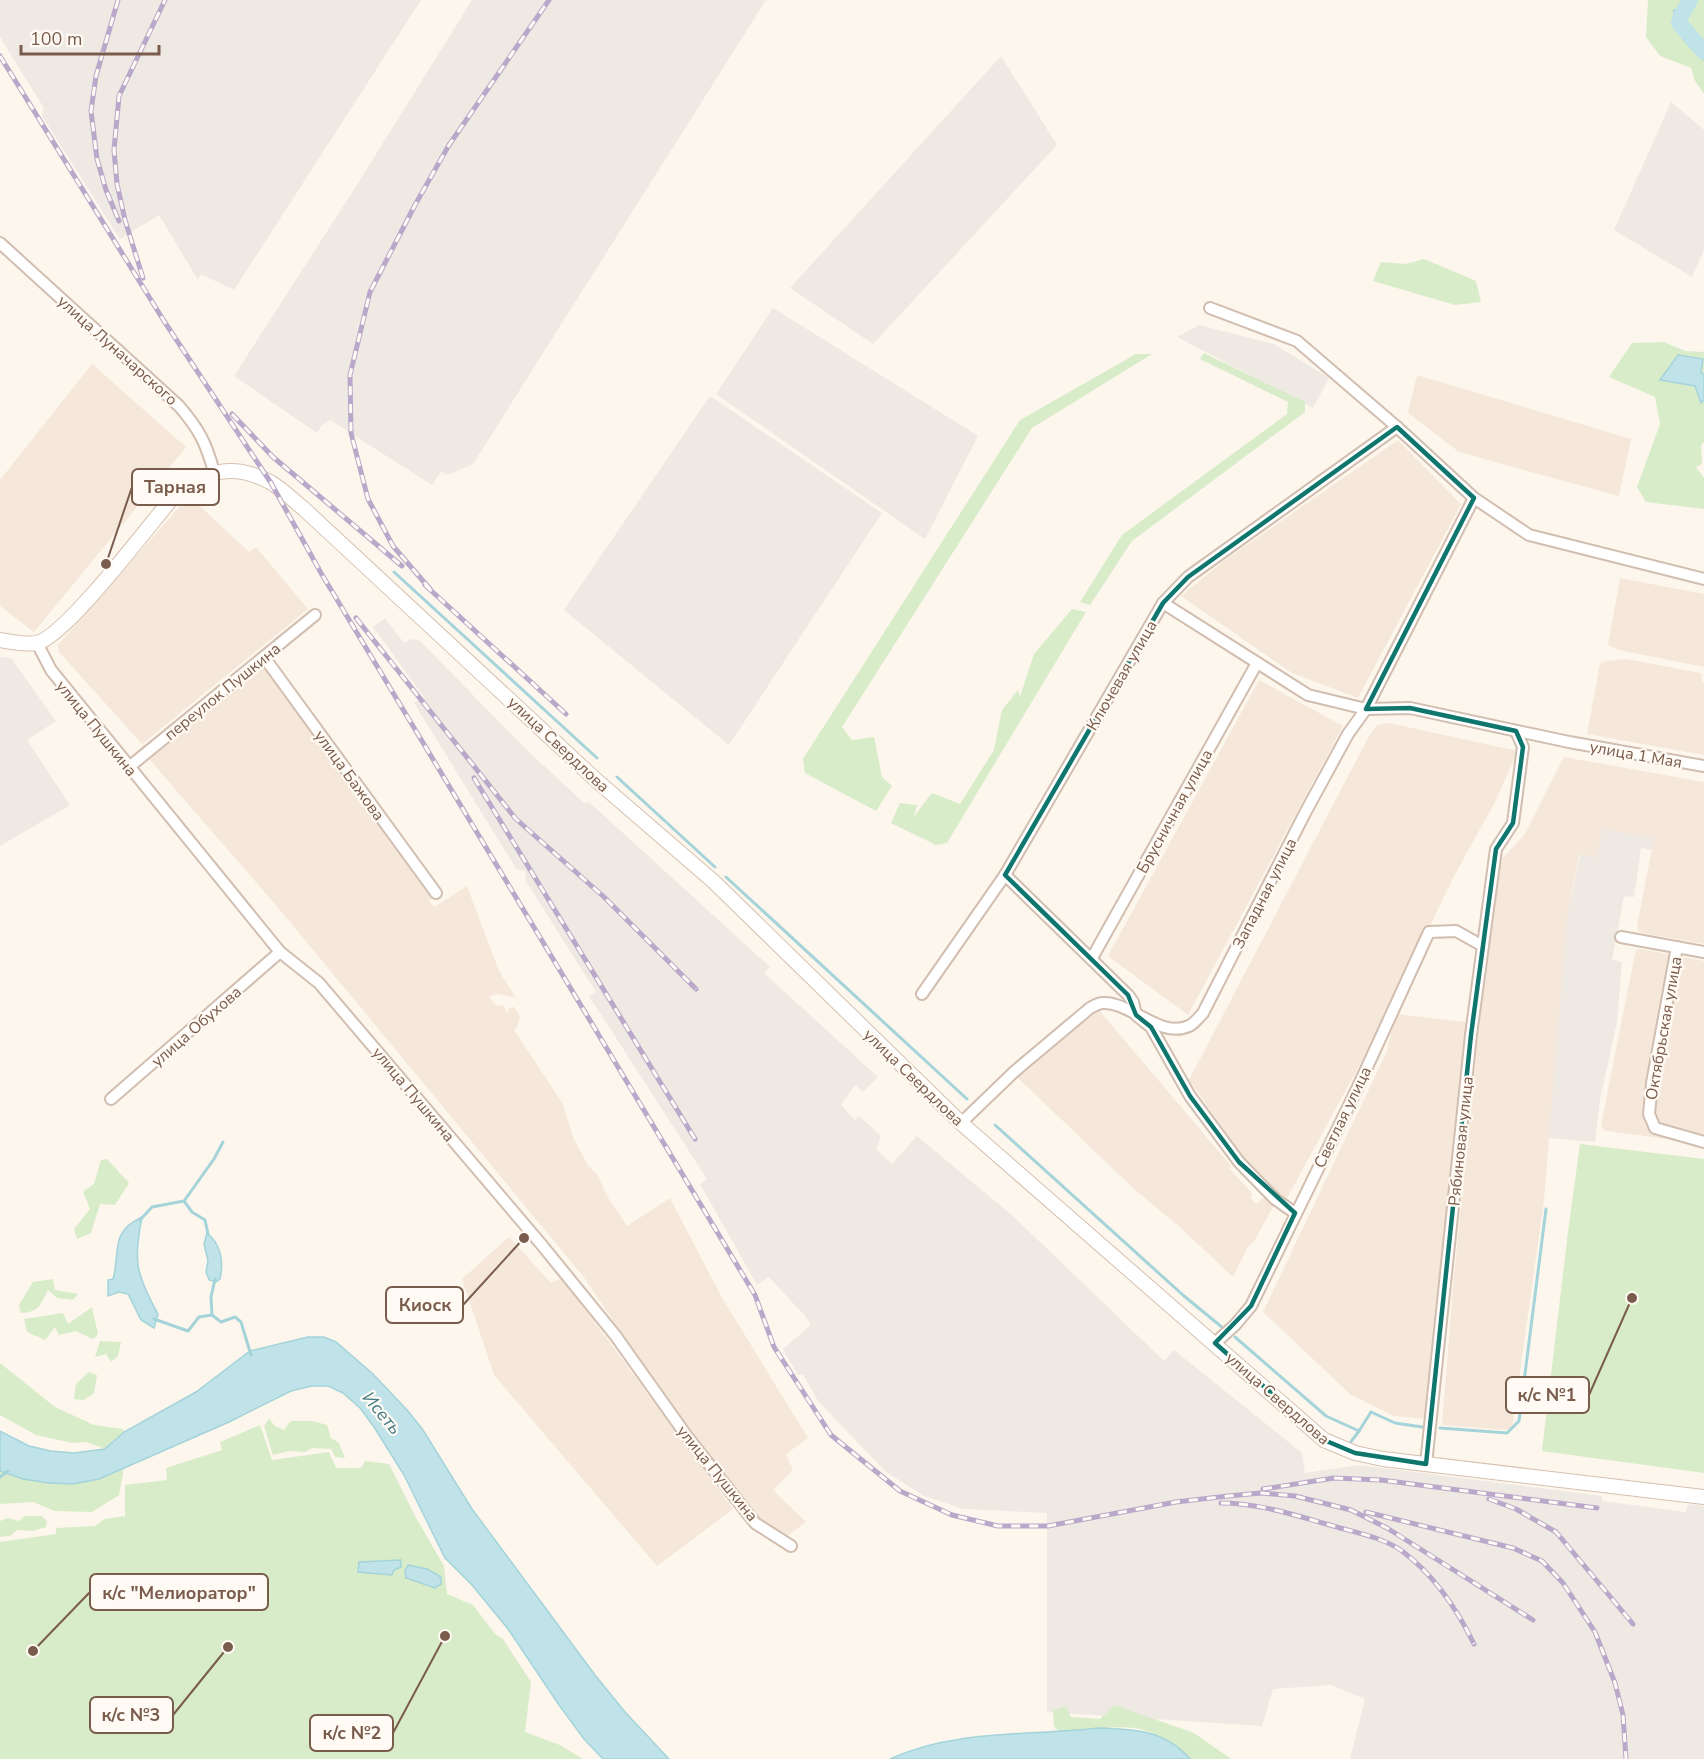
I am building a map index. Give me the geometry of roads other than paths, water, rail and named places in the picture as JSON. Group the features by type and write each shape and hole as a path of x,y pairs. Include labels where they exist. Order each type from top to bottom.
{"main road":[{"path":"0,640 37,643 51,635 78,612 174,496 193,481 214,472"},
{"name":"улица Свердлова","path":"214,472 248,473 271,483 304,509 596,780 713,881 961,1123 1324,1440 1355,1453 1426,1464 1704,1497"}],"street":[{"name":"улица Луначарского","path":"0,243 179,406 196,425 207,446 214,472"},
{"path":"1210,308 1297,341 1474,498 1529,535 1704,579"},
{"name":"Ключевая улица","path":"922,994 1005,875 1163,603 1188,577 1397,428"},
{"name":"Западная улица","path":"961,1123 1015,1071 1090,1008 1100,1003 1107,1003 1174,1029 1190,1026 1203,1013 1305,813 1348,734 1366,709 1474,498"},
{"name":"улица 1 Мая","path":"1163,603 1308,695 1366,709 1410,708 1569,742 1704,766"},
{"name":"переулок Пушкина","path":"129,767 315,615"},
{"name":"улица Пушкина","path":"37,643 51,670 280,952 319,983 541,1244 615,1335 686,1435 755,1522 791,1546"},
{"name":"улица Бажова","path":"264,657 436,893"},
{"name":"Брусничная улица","path":"1092,958 1257,663"},
{"name":"Рябиновая улица","path":"1426,1464 1469,1058 1496,849 1513,823 1523,747 1516,731"},
{"path":"1005,875 1128,995 1133,1002 1136,1015"},
{"name":"Светлая улица","path":"1215,1343 1251,1306 1357,1089 1429,932 1456,931 1483,946"},
{"path":"1621,936 1704,952"},
{"name":"Октябрьская улица","path":"1677,947 1652,1083 1649,1114 1655,1128 1704,1142"},
{"name":"улица Обухова","path":"111,1099 280,952"},
{"name":"Западная улица","path":"1136,1015 1151,1028 1190,1096 1239,1162 1275,1199 1295,1213"}],"water":[{"path":"1687,7 1682,25 1704,47 1704,60 1687,44 1676,26 1674,10"},
{"path":"1678,355 1703,359 1701,372 1704,375 1704,400 1701,403 1695,386 1660,380"},
{"path":"142,1217 137,1256 138,1267 158,1314 154,1328 141,1320 128,1294 119,1292 108,1296 108,1280 113,1279 120,1236 125,1229"},
{"path":"207,1233 216,1242 220,1254 221,1273 220,1279 216,1282 209,1280 206,1272 208,1261 204,1244"},
{"name":"Исеть","path":"308,1337 324,1337 336,1342 373,1374 408,1411 423,1430 472,1509 595,1675 625,1712 669,1759 603,1759 584,1739 508,1629 472,1585 445,1558 404,1475 374,1427 360,1408 343,1393 328,1386 312,1386 291,1391 229,1422 99,1479 73,1484 49,1483 23,1479 0,1471 0,1431 29,1446 51,1451 74,1453 105,1449 124,1432 196,1392 250,1351"},
{"path":"401,1560 401,1567 394,1570 392,1575 358,1572 359,1562"},
{"path":"408,1565 427,1569 441,1577 441,1584 435,1588 406,1578 405,1571"},
{"path":"1099,1728 1148,1733 1170,1742 1190,1759 890,1759 915,1749 966,1738"}],"waterway":[{"path":"1690,0 1679,23 1704,52"},
{"path":"394,572 597,758"},
{"path":"617,777 715,867"},
{"path":"726,877 967,1099"},
{"path":"995,1125 1184,1296 1223,1328"},
{"path":"140,1220 152,1207 184,1201 214,1159 223,1142"},
{"path":"184,1201 192,1212 205,1220 208,1234"},
{"path":"1440,1428 1507,1433 1519,1421 1546,1209"},
{"path":"215,1279 211,1297 212,1315 221,1322 235,1317 241,1322 251,1355"},
{"path":"154,1319 188,1331 199,1317 212,1315"},
{"path":"1235,1337 1326,1416 1359,1431 1350,1443"},
{"path":"1359,1431 1371,1412 1395,1423 1422,1427"},
{"path":"0,1477 8,1471"}],"railway":[{"path":"118,0 96,76 91,111 97,159 106,190 119,221"},
{"path":"143,278 125,220 117,184 114,150 119,96 165,0"},
{"path":"430,589 393,546 368,499 351,433 350,375 370,292 415,205 449,145 549,0"},
{"path":"0,56 164,321 271,483 321,573 755,1295 774,1347 831,1435 900,1491 952,1515 998,1526 1048,1526 1176,1502 1261,1493 1295,1496 1351,1510 1387,1528 1533,1620"},
{"path":"232,414 273,457 402,566"},
{"path":"425,585 566,714"},
{"path":"356,618 516,819 604,897 696,989"},
{"path":"474,778 695,1139"},
{"path":"1263,1489 1334,1478 1381,1480 1597,1508"},
{"path":"1489,1499 1516,1509 1556,1532 1633,1624"},
{"path":"1221,1503 1251,1505 1280,1511 1371,1536 1395,1546 1434,1581 1452,1605 1474,1644"},
{"path":"1366,1512 1513,1548 1542,1561 1563,1583 1595,1632 1615,1683 1623,1715 1626,1759"}],"place":[{"name":"Тарная","path":"106,564"},
{"name":"Киоск","path":"524,1238"},
{"name":"к/с №1","path":"1632,1298"},
{"name":"к/с №2","path":"445,1636"},
{"name":"к/с №3","path":"228,1647"},
{"name":"к/с \"Мелиоратор\"","path":"33,1651"}]}
